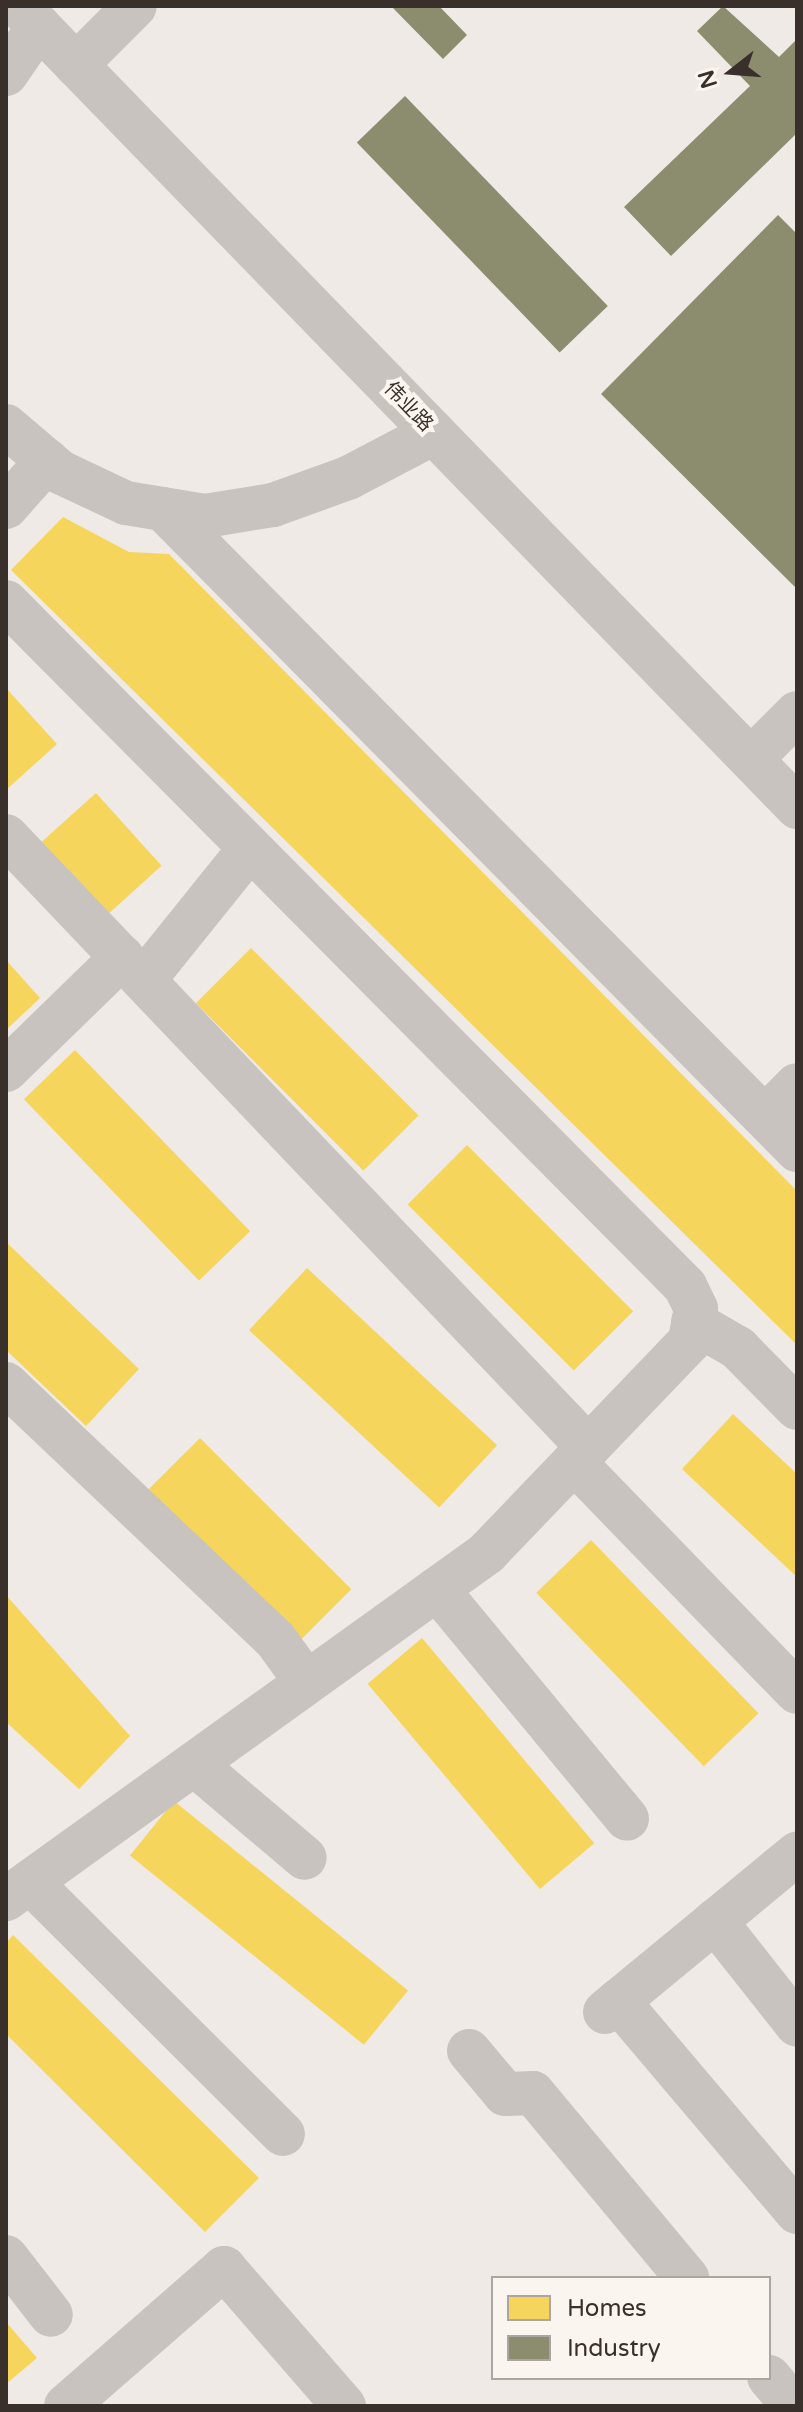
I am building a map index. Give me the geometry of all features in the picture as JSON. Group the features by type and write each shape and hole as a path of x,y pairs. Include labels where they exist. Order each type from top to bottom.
{"street":[{"path":"76,65 135,6"},
{"path":"6,74 29,16"},
{"name":"伟业路","path":"29,16 797,807"},
{"path":"6,426 47,461 126,503 205,516 273,505 348,478 434,433"},
{"path":"6,507 47,461"},
{"path":"163,509 797,1150"},
{"path":"6,602 685,1286 693,1322 690,1341 487,1553 18,1891 283,2134"},
{"path":"751,759 797,713"},
{"path":"6,836 133,969 797,1692"},
{"path":"6,1070 133,969 250,848"},
{"path":"765,1117 797,1085"},
{"path":"693,1322 738,1348 797,1408"},
{"path":"6,1384 275,1639 306,1682"},
{"path":"437,1589 627,1819"},
{"path":"194,1764 305,1858"},
{"path":"797,1854 611,2006 797,2212"},
{"path":"715,1921 797,2025"},
{"path":"469,2051 505,2094 533,2093 685,2276"},
{"path":"6,2257 51,2315"},
{"path":"66,2406 224,2268 344,2406"},
{"path":"771,2379 793,2406"}],"building: Homes":[{"path":"63,517 129,552 169,554 797,1191 797,1345 11,570"},
{"path":"6,688 57,744 6,790"},
{"path":"96,793 162,866 107,915 42,842"},
{"path":"251,948 419,1116 363,1171 196,1003"},
{"path":"6,960 40,998 6,1030"},
{"path":"75,1050 250,1231 199,1281 24,1099"},
{"path":"467,1145 633,1311 574,1371 408,1204"},
{"path":"6,1242 139,1369 86,1426 6,1350"},
{"path":"307,1268 497,1445 439,1507 249,1330"},
{"path":"733,1414 797,1474 797,1577 682,1469"},
{"path":"200,1438 351,1589 300,1641 148,1490"},
{"path":"591,1540 758,1713 704,1766 536,1593"},
{"path":"6,1595 130,1736 79,1789 6,1722"},
{"path":"422,1638 594,1843 540,1889 368,1684"},
{"path":"174,1801 408,1990 364,2045 130,1855"},
{"path":"13,1935 259,2178 205,2232 6,2034 6,1943"},
{"path":"6,2322 37,2358 6,2384"}],"building: Industry":[{"path":"391,6 439,6 467,35 443,59"},
{"path":"723,6 779,57 797,39 797,133 671,256 624,207 750,86 697,31"},
{"path":"405,96 608,306 560,353 357,143"},
{"path":"778,215 797,234 797,589 601,394"}]}
